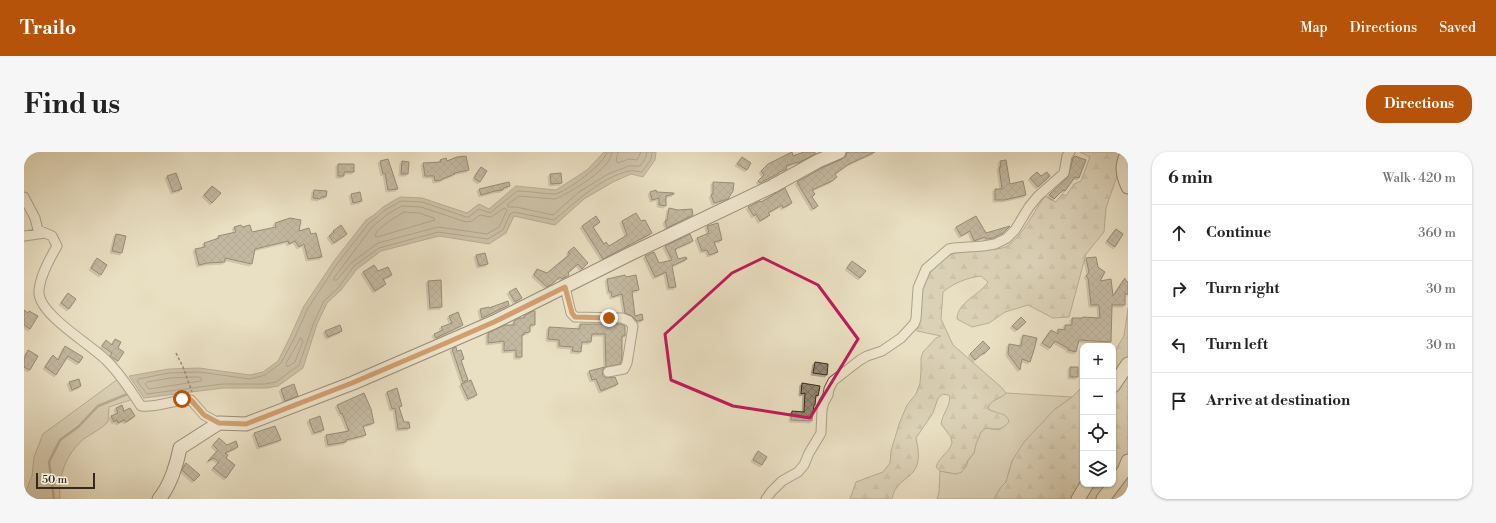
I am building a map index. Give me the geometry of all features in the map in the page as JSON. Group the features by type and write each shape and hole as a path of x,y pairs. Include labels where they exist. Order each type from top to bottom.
{"street":[{"path":"24,197 38,230 52,236 57,246 44,273 39,292 40,299 52,316 108,362 125,381 141,406 148,407 182,399 191,400 204,415 219,423 246,424 352,383 494,322 630,254 774,186 818,161 839,152"},
{"path":"766,499 782,481 798,472 804,465 809,453 821,433 823,406 833,381 860,360 882,351 901,338 914,324 916,319 918,288 926,269 949,249 995,244 1007,238 1015,230 1029,207 1038,196 1064,173 1067,156 1070,152"},
{"path":"1128,152 1123,166 1124,178 1128,187"},
{"path":"24,236 45,233"},
{"path":"565,287 572,313 575,317 622,318 629,321 633,326 627,363 624,370 608,372"},
{"path":"1116,382 1128,364"},
{"path":"159,499 164,493 178,459 180,448 219,423"},
{"path":"1103,499 1124,471 1128,461"},
{"path":"1078,499 1085,487"}],"path":[{"path":"176,353 192,392"}],"highlighted area":[{"path":"763,258 818,285 858,339 810,418 733,406 671,380 665,334 732,273"}],"green space":[{"path":"1080,152 1120,152 1117,176 1106,208 1104,232 1086,254 1069,317 1053,318 1028,305 1005,312 989,323 972,327 957,319 958,313 965,303 980,291 988,282 981,276 976,277 951,286 943,292 941,319 953,345 1006,393 992,402 988,409 1006,416 1009,422 1001,428 986,428 981,432 974,453 968,460 962,472 956,474 940,471 936,467 937,464 949,450 952,443 951,437 941,424 950,398 949,395 943,394 938,398 933,413 916,438 918,463 915,470 899,484 892,499 850,499 856,482 883,472 890,463 891,451 899,424 907,405 916,394 920,383 921,358 923,352 936,338 941,336 917,331 919,300 922,289 931,271 945,258 954,254 964,251 997,249 1009,245 1024,229 1045,196 1056,202 1062,194 1066,196 1074,184 1081,181 1090,157"},
{"path":"1128,308 1128,499 994,499 1001,487 1006,482 1012,461 1024,442 1054,410 1080,389 1080,487 1116,487 1116,349 1124,336"},
{"path":"118,379 133,399 109,407 108,422 78,444 68,458 62,474 60,482 60,499 24,499 32,476 34,457 43,434"},
{"path":"1006,393 1072,397 1054,410 1012,461 1006,482 1001,487 994,499 937,499 939,493 940,471 956,474 966,467 968,461 974,453 981,432 986,428 999,430 1007,424 994,412 988,409 992,402"}],"water":[{"path":"604,152 656,152 655,160 643,177 631,174 613,182 584,199 555,225 514,216 506,233 489,244 439,236 381,251 357,269 341,290 327,303 317,324 303,368 278,386 266,388 223,388 144,398 129,376 169,369 199,368 250,375 263,372 278,361 304,306 334,261 366,220 383,207 400,197 422,198 467,213 479,204 489,209 516,186 556,190 587,170"}],"building":[{"path":"792,152 793,156 804,152 815,152 815,154 798,163 797,162 786,166 787,169 760,183 758,181 764,175 761,171 768,164"},
{"path":"847,152 875,152 849,164 835,174 837,177 832,181 812,190 815,194 812,197 818,206 813,209 797,182 842,159 846,156"},
{"path":"466,156 469,170 454,173 455,174 442,180 435,181 434,176 425,176 423,163 441,162 440,160 446,158 447,161 457,157"},
{"path":"1075,156 1086,160 1079,178 1075,177 1065,191 1063,190 1054,199 1049,195 1068,177 1073,158"},
{"path":"742,157 751,163 747,170 737,164"},
{"path":"388,159 398,189 388,190 385,173 383,174 380,161"},
{"path":"1006,160 1010,184 1023,181 1026,195 1004,200 995,200 995,189 1002,189 999,167 1001,167 1000,161"},
{"path":"402,161 409,162 408,174 401,174"},
{"path":"338,164 354,164 354,172 344,172 344,176 338,176"},
{"path":"481,167 487,171 480,182 475,179 475,176"},
{"path":"1037,172 1041,176 1047,172 1050,176 1038,187 1030,178"},
{"path":"176,173 182,189 173,192 167,176"},
{"path":"561,173 562,183 551,184 550,174"},
{"path":"509,182 510,186 503,188 503,190 481,195 479,189"},
{"path":"713,182 734,183 733,191 728,199 714,203 711,195 713,194"},
{"path":"212,186 221,193 212,203 204,195"},
{"path":"785,188 792,203 783,208 782,205 768,213 770,215 760,221 756,214 754,216 748,207 760,201 761,202"},
{"path":"314,190 327,191 326,197 321,197 320,199 313,198"},
{"path":"656,190 657,192 674,193 666,196 666,206 659,205 659,198 652,200 650,192"},
{"path":"360,192 362,201 353,203 351,194"},
{"path":"669,208 678,210 692,209 693,215 667,228 665,221 667,220"},
{"path":"636,213 641,221 645,220 652,233 603,259 582,226 596,216 600,222 593,227 604,244 606,242 609,246 627,235 622,221"},
{"path":"976,216 986,233 1010,226 1003,233 993,238 986,239 985,237 974,241 970,231 961,236 956,227"},
{"path":"290,218 301,220 299,231 309,228 311,234 316,233 322,257 308,259 304,244 299,247 295,241 289,244 288,241 255,249 252,264 225,258 225,262 199,265 195,249 205,247 204,243 219,238 218,236 236,232 234,227 250,225 252,232 276,227 275,223"},
{"path":"718,223 722,240 714,242 718,252 709,255 707,250 702,251 697,238 709,233 707,226"},
{"path":"341,225 347,234 334,243 329,236"},
{"path":"1116,229 1123,234 1115,247 1107,241"},
{"path":"116,234 126,236 122,253 112,251"},
{"path":"690,234 693,241 675,249 678,259 686,257 687,259 672,266 676,287 669,288 666,272 655,277 645,256 654,252 659,263 672,260 665,246"},
{"path":"574,247 588,263 582,269 578,264 568,273 569,275 562,279 560,277 547,287 534,275 537,269 547,273 570,254 568,252"},
{"path":"485,253 488,264 479,266 476,255"},
{"path":"1096,257 1098,267 1105,272 1100,281 1111,279 1113,296 1125,278 1128,282 1128,295 1125,293 1125,305 1112,305 1111,342 1079,340 1076,352 1068,350 1069,349 1055,341 1050,348 1042,343 1051,330 1058,334 1058,329 1065,330 1065,325 1072,325 1072,318 1100,318 1099,305 1091,305 1088,278 1086,276 1089,272 1086,258"},
{"path":"97,258 107,265 101,275 91,268"},
{"path":"852,261 866,271 860,278 847,268"},
{"path":"374,265 378,271 388,267 392,275 383,279 386,284 375,291 363,272"},
{"path":"625,275 626,277 636,275 639,290 632,291 635,316 642,314 643,320 637,321 632,316 625,313 622,294 612,297 611,292 609,292 607,279"},
{"path":"441,280 442,307 430,308 428,281"},
{"path":"516,288 522,298 515,302 509,292"},
{"path":"68,293 76,299 69,309 61,303"},
{"path":"508,301 509,305 482,318 480,309 489,308"},
{"path":"24,310 38,316 30,329 24,325"},
{"path":"535,311 535,325 530,325 530,332 522,335 522,357 516,357 516,350 504,351 504,341 488,343 488,333 505,325 514,325 514,321 524,318 524,316"},
{"path":"458,312 463,325 436,338 434,334 443,330 441,327 452,323 449,316"},
{"path":"1021,317 1026,322 1017,330 1012,326"},
{"path":"580,324 621,324 625,326 625,336 622,336 622,358 620,364 606,367 605,334 592,334 591,342 582,342 581,352 572,351 573,347 559,346 559,340 548,339 549,327 580,329"},
{"path":"340,325 342,331 328,337 325,331"},
{"path":"1023,335 1037,338 1030,362 1022,359 1020,370 1008,354 1009,344 1021,346"},
{"path":"115,339 121,342 118,348 124,352 118,361 110,356 112,353 102,346 106,340 112,345"},
{"path":"983,341 990,348 975,360 970,354"},
{"path":"65,346 83,357 79,363 68,356 56,375 45,367 53,355 58,360"},
{"path":"456,347 457,351 461,350 464,359 461,360 468,380 463,382 452,349"},
{"path":"28,350 38,356 30,370 24,367 24,359"},
{"path":"815,362 828,364 827,375 813,373"},
{"path":"605,367 602,370 603,376 606,378 615,377 618,384 601,391 596,379 592,380 589,371"},
{"path":"1070,367 1078,367 1078,377 1070,377"},
{"path":"79,379 81,386 72,390 69,382"},
{"path":"471,380 477,395 468,399 461,384"},
{"path":"802,383 820,386 818,396 816,395 812,421 791,420 792,411 804,412 805,393 801,394"},
{"path":"294,384 298,396 285,401 281,389"},
{"path":"397,388 402,406 399,407 404,422 409,422 410,428 398,429 395,408 392,409 387,392"},
{"path":"364,393 371,409 374,423 363,426 366,435 346,440 346,442 328,445 326,435 349,431 337,405"},
{"path":"122,405 124,411 130,408 135,416 126,422 124,420 118,423 117,420 114,422 111,416 118,413 116,408"},
{"path":"320,416 324,430 314,433 309,420"},
{"path":"275,426 281,440 259,447 254,433"},
{"path":"219,438 227,445 236,441 238,447 225,453 228,455 226,458 235,465 226,478 213,468 219,462 214,458 208,461 218,450 213,445"},
{"path":"758,451 767,457 762,465 753,460"},
{"path":"186,463 200,475 194,481 182,470"}],"waterway":[{"path":"24,154 28,152"},
{"path":"54,499 49,462 60,440 78,427 98,406 130,393"}],"route":[{"path":"182,399 191,400 204,415 219,423 246,424 352,383 446,343 494,322 565,287 572,313 575,317 609,318"}]}
